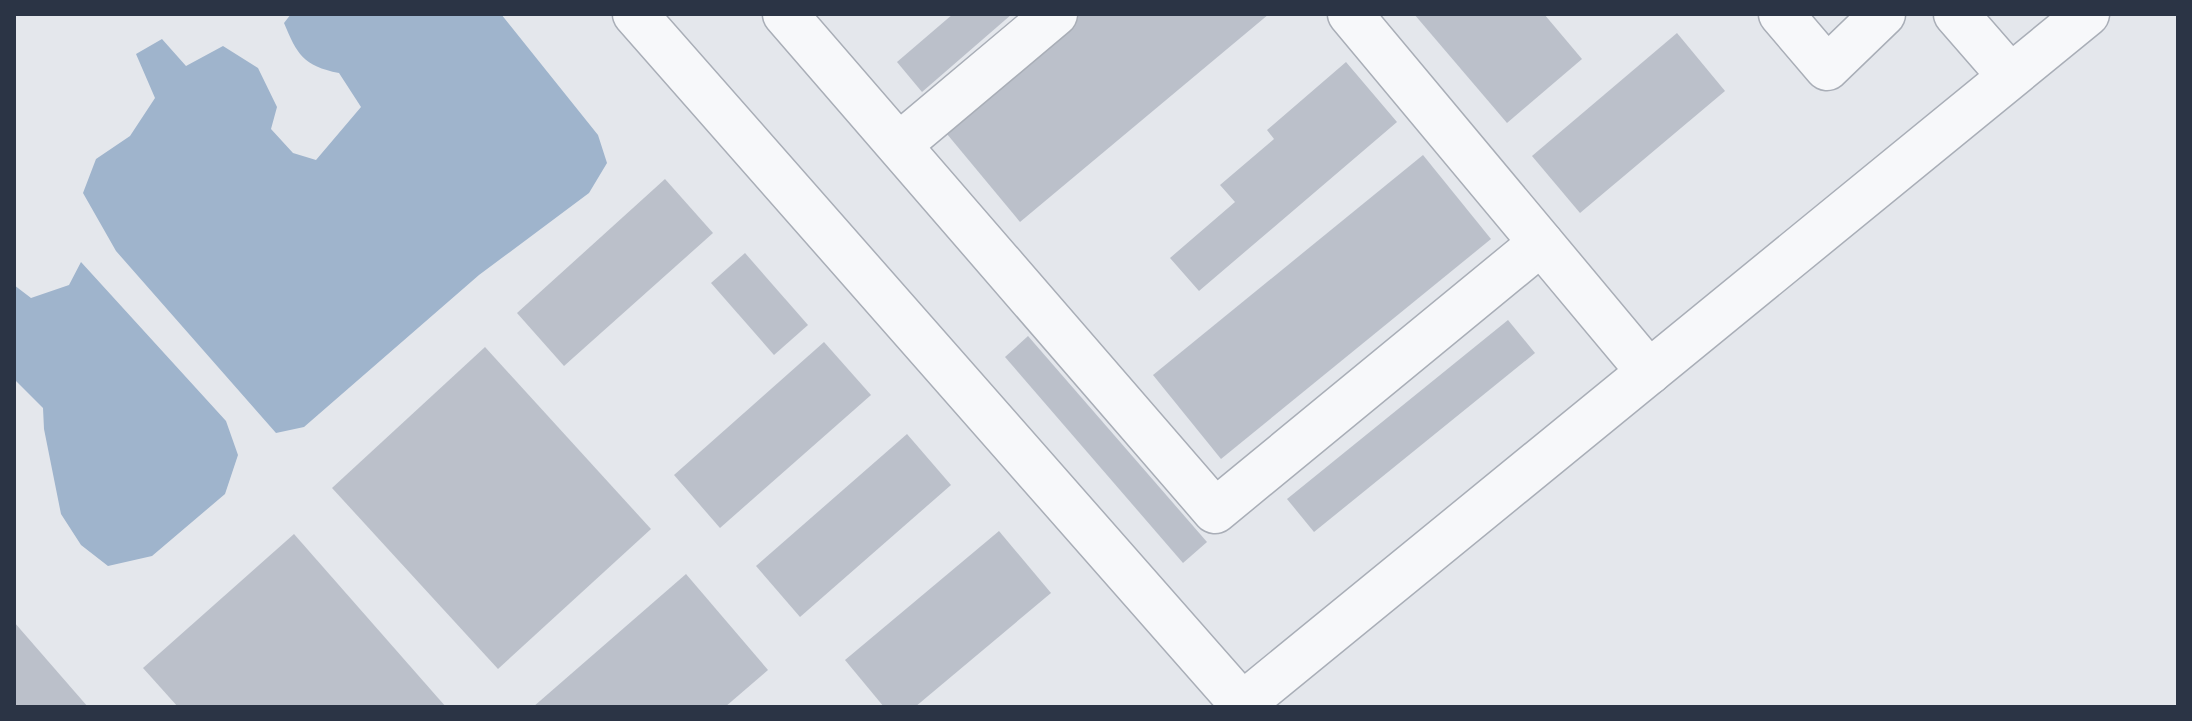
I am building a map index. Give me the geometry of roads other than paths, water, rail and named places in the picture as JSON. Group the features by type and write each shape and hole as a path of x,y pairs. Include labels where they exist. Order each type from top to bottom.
{"street":[{"path":"635,14 1240,706 2087,14"},
{"path":"899,145 1055,14"},
{"path":"1350,14 1649,372"},
{"path":"1781,14 1827,68 1883,14"},
{"path":"1956,14 2010,76"},
{"path":"790,16 1215,511 1541,243"}],"water":[{"path":"291,14 501,14 598,135 607,163 589,193 479,275 304,427 276,433 116,251 83,193 96,159 130,136 155,98 136,54 162,39 186,66 223,46 258,68 277,107 271,129 293,153 316,160 361,107 339,73 317,67 298,51 284,23"},
{"path":"81,262 226,421 238,455 225,494 152,556 108,566 81,545 61,514 44,429 43,408 14,379 14,285 31,298 69,285"}]}
